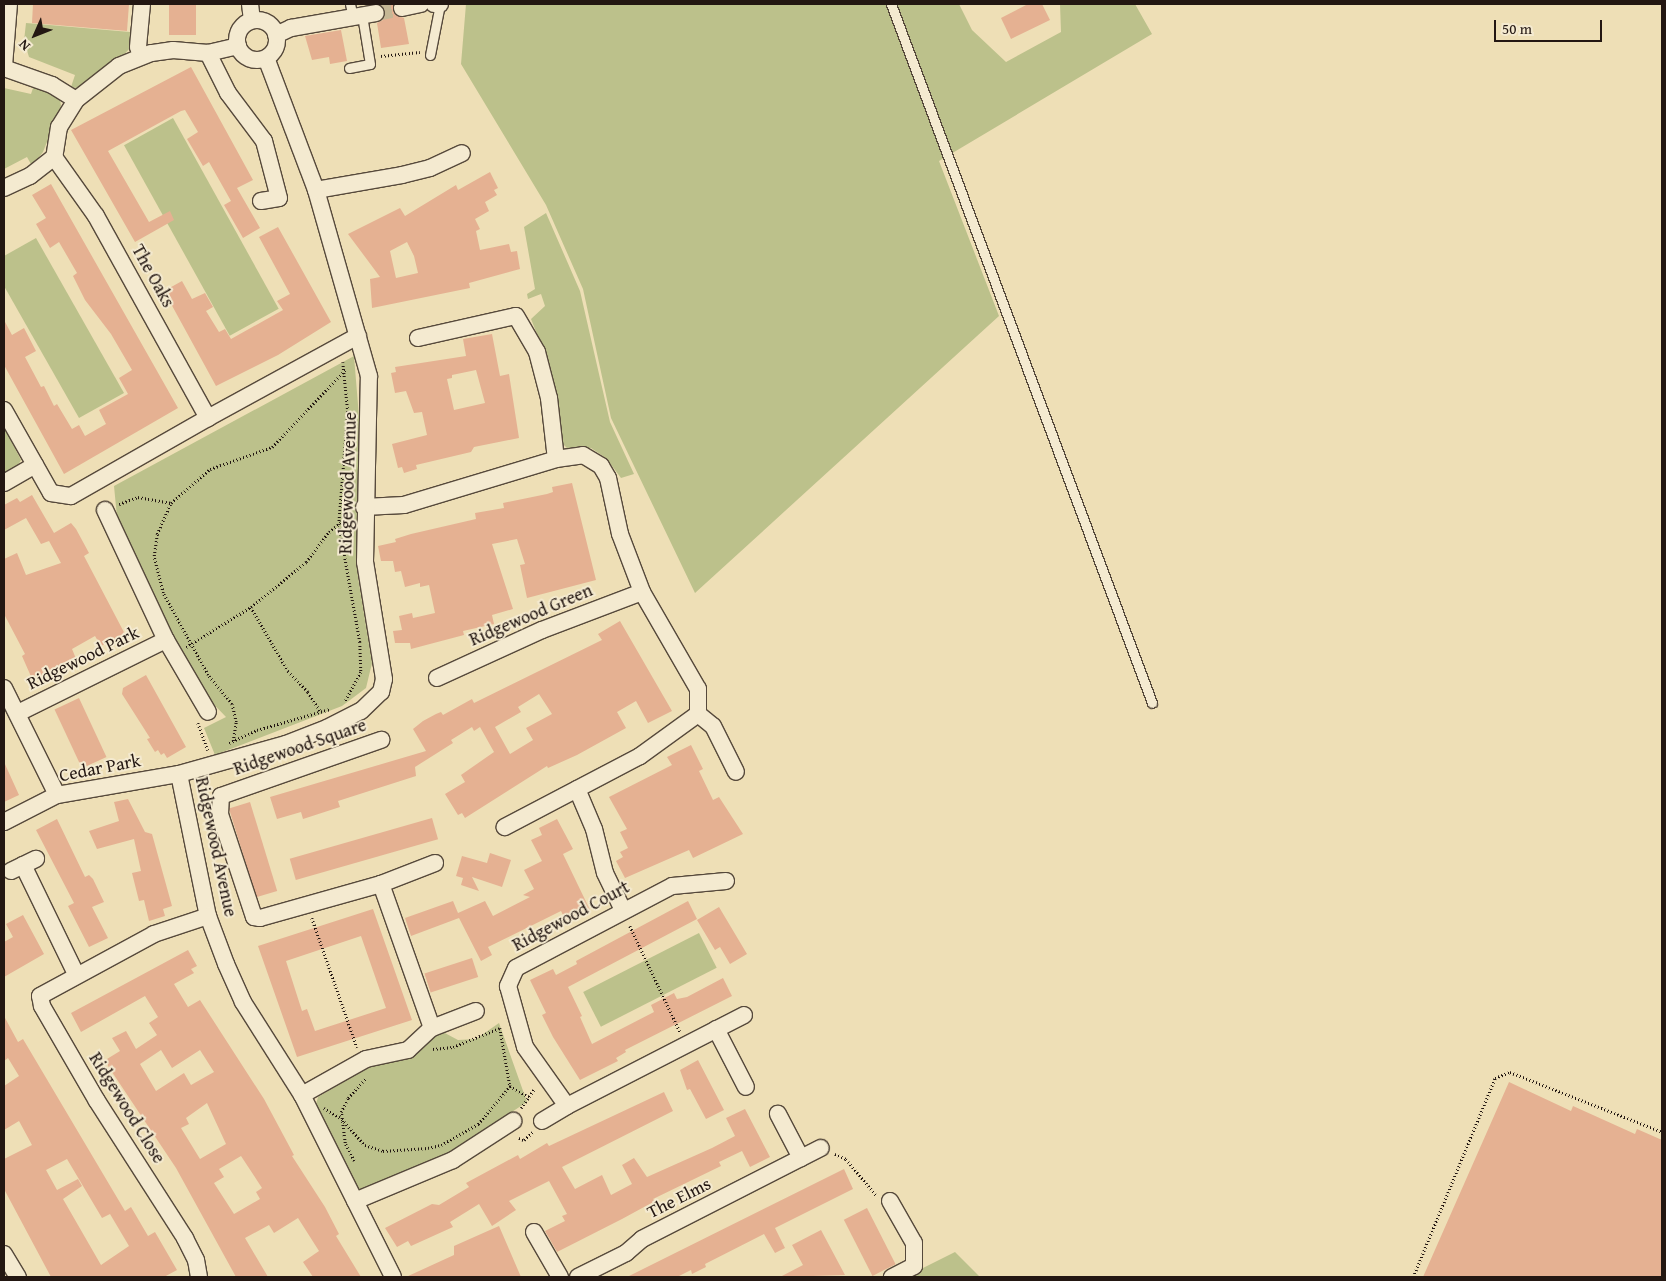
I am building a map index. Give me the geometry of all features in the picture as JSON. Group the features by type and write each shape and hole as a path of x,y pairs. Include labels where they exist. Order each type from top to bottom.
{"street":[{"path":"8,4 4,67 52,85 76,100"},
{"path":"142,4 138,47 142,56"},
{"path":"250,4 252,20"},
{"path":"402,8 421,4"},
{"path":"434,4 440,4"},
{"path":"276,35 291,28 360,12"},
{"path":"252,20 267,22 276,35 274,50 266,58 249,58 238,46 239,31 252,20"},
{"path":"4,188 30,176 54,157 59,127 76,100 101,78 142,56 173,50 208,53 238,46"},
{"path":"208,53 228,93 264,141 279,198 261,201"},
{"name":"Ridgewood Avenue","path":"266,58 316,190 370,376 371,418 364,507 365,562 384,679 381,692 372,702 327,728 286,744 179,774 208,916 243,1002 304,1101 393,1277"},
{"path":"316,190 402,175 430,168 462,153"},
{"name":"The Oaks","path":"54,157 96,216 208,418"},
{"path":"418,338 516,316 537,352 549,398 556,459"},
{"path":"4,410 51,493 70,496 358,336"},
{"path":"364,507 404,505 556,459 583,455 601,466 608,478 620,534 642,592 698,689 698,714 712,726 736,772"},
{"path":"4,483 35,465"},
{"name":"Ridgewood Park","path":"105,510 170,647 208,712"},
{"name":"Ridgewood Green","path":"437,678 542,630 642,592"},
{"name":"Ridgewood Park","path":"18,713 170,647"},
{"name":"Ridgewood Park","path":"4,688 57,795"},
{"path":"505,827 640,756 698,714"},
{"name":"Ridgewood Square","path":"381,740 221,796 220,814 254,916 260,918 381,884 435,863"},
{"name":"Cedar Park","path":"4,822 57,795 179,774"},
{"path":"578,789 594,829 604,873 622,910"},
{"path":"24,865 76,974"},
{"name":"Ridgewood Court","path":"568,1106 542,1073 525,1047 508,986 516,968 622,910 672,886 726,881"},
{"path":"381,884 432,1028"},
{"name":"Ridgewood Close","path":"199,1277 196,1260 185,1238 97,1101 42,1006 40,996 76,974 154,934 208,916"},
{"path":"304,1101 372,1057 408,1050 432,1028 476,1011"},
{"path":"542,1121 744,1015"},
{"path":"716,1029 746,1087"},
{"path":"778,1114 802,1158"},
{"path":"355,1201 453,1160 513,1121"},
{"name":"The Elms","path":"578,1277 626,1253 642,1239 821,1148"},
{"path":"890,1201 914,1243 914,1266 892,1277"},
{"path":"534,1232 560,1277"},
{"path":"4,1254 18,1277"}],"lane":[{"path":"430,54 440,4"},
{"path":"891,4 1152,703"},
{"path":"349,68 370,64 360,12"}],"path":[{"path":"369,57 412,51 430,54"},
{"path":"340,346 345,370 348,420 339,524 360,642 361,672 342,706"},
{"path":"234,741 236,722 232,704 208,675 163,593 154,556 157,534 171,503 210,469 272,447 298,423 345,370"},
{"path":"105,510 138,497 171,503"},
{"path":"170,647 192,644 251,607 306,562 339,524 364,507"},
{"path":"251,607 288,671 308,692 320,710 327,728"},
{"path":"221,746 320,710 335,708"},
{"path":"208,712 197,724 210,754 215,750"},
{"path":"307,905 356,1043"},
{"path":"622,910 686,1045"},
{"path":"304,1101 328,1108 342,1119 365,1145 383,1151 428,1148 441,1145 478,1124 510,1086 500,1028 453,1047 433,1049 419,1039"},
{"path":"357,1168 345,1143 342,1119 348,1098 369,1075 372,1057"},
{"path":"1413,1277 1495,1078 1510,1072 1662,1132"},
{"path":"513,1121 542,1073"},
{"path":"510,1086 529,1097"},
{"path":"821,1148 846,1159 883,1201 890,1201"}],"green space":[{"path":"466,4 959,4 972,30 1006,62 1061,32 1060,4 1135,4 1152,34 939,161 999,316 695,593 611,418 583,289 546,205 461,64"},
{"path":"26,23 130,32 130,48 121,58 82,86 75,88 71,87 75,75 29,57 24,41"},
{"path":"34,85 60,98 61,106 43,152 32,166 27,157 4,169 4,88 31,94"},
{"path":"173,118 279,309 230,336 124,145"},
{"path":"546,213 580,291 610,422 634,474 621,478 606,458 591,448 567,448 560,441 551,369 531,319 545,306 541,294 528,299 527,294 535,289 524,227"},
{"path":"36,238 124,393 79,418 4,286 4,256"},
{"path":"354,356 361,441 357,505 358,577 372,663 366,688 342,706 215,755 204,728 226,717 203,693 118,527 114,486"},
{"path":"4,427 21,460 16,469 4,476"},
{"path":"699,933 717,968 601,1027 583,992"},
{"path":"499,1023 527,1102 442,1158 365,1193 353,1188 314,1111 318,1097 375,1063 441,1031 458,1040 476,1039"},
{"path":"955,1252 980,1277 905,1277"}],"building":[{"path":"33,4 129,4 127,31 32,23"},
{"path":"169,4 196,4 196,35 169,35"},
{"path":"380,4 393,4 394,14 404,18 409,44 381,48 377,23 383,20 386,12"},
{"path":"1028,4 1042,4 1050,20 1011,39 1001,18"},
{"path":"341,30 347,61 330,64 329,57 312,60 305,36"},
{"path":"191,67 253,180 237,188 260,228 243,238 224,205 231,201 209,162 203,166 187,139 198,132 185,110 108,151 149,222 170,211 174,220 135,242 71,130"},
{"path":"490,172 498,188 494,190 497,195 485,202 489,211 475,219 480,229 476,231 480,250 509,244 511,252 517,251 520,269 469,283 470,288 372,308 370,279 380,277 348,234 400,208 405,216 456,185 458,190","holes":["407,242 414,256 418,273 396,278 390,251"]},
{"path":"51,184 178,408 64,474 4,365 4,320 12,335 24,328 36,351 25,357 41,387 44,386 54,406 57,404 72,429 79,425 85,436 106,424 99,410 128,394 119,378 132,370 111,334 85,300 73,276 77,273 59,242 50,248 36,224 46,218 32,195"},
{"path":"278,227 331,322 278,355 216,386 164,291 182,281 192,299 205,293 213,307 206,311 219,332 225,329 231,339 283,310 277,301 290,294 259,237"},
{"path":"492,334 500,376 509,374 519,438 474,447 471,452 416,465 417,469 404,473 402,467 398,468 392,444 427,435 422,412 414,413 406,391 395,393 391,373 396,372 395,367 466,356 463,339","holes":["476,370 485,403 454,410 447,379 452,378 452,375"]},
{"path":"572,483 596,580 527,598 520,565 525,564 517,539 492,544 513,609 492,615 494,624 463,631 464,635 411,649 410,643 395,643 393,631 402,630 399,616 412,613 413,618 435,613 429,585 420,587 420,583 405,587 401,571 395,572 393,561 381,561 378,546 396,542 395,539 411,534 476,519 475,513 504,508 503,503 547,494 553,492 552,487"},
{"path":"32,495 54,533 71,523 76,529 89,553 84,556 127,638 108,649 105,644 101,646 95,636 72,649 77,661 33,681 22,656 25,654 4,614 4,559 17,553 26,575 61,563 49,541 41,544 26,518 4,530 4,505 17,498 20,502"},
{"path":"620,621 672,711 648,723 636,701 617,712 626,728 577,755 548,768 547,766 465,818 462,813 458,815 445,794 465,782 461,775 494,752 480,727 474,731 472,727 451,740 453,743 415,767 416,776 338,801 340,807 303,819 301,812 277,819 270,797 426,751 413,729 423,721 441,712 443,715 472,699 474,703 602,640 598,634","holes":["539,694 552,714 526,728 533,740 510,754 495,727 521,712 518,707"]},
{"path":"146,675 186,747 167,758 164,753 161,755 158,750 155,752 147,739 150,738 122,694 123,688"},
{"path":"79,698 106,757 82,768 55,709"},
{"path":"691,745 703,769 699,771 713,800 719,797 743,834 693,858 689,850 625,878 616,861 623,857 620,852 628,848 620,832 627,829 609,797 672,765 667,757"},
{"path":"4,762 19,795 4,802"},
{"path":"128,799 145,832 152,834 172,906 163,909 165,916 149,921 144,900 139,901 132,873 141,871 134,839 97,849 89,831 119,821 114,802"},
{"path":"250,802 277,891 256,897 229,808"},
{"path":"432,818 438,839 296,880 290,859"},
{"path":"57,819 85,877 89,875 93,879 104,902 92,907 108,938 89,947 68,906 74,903 36,830"},
{"path":"557,819 573,849 563,854 590,910 566,921 561,911 488,947 492,955 481,961 459,918 411,936 405,918 453,901 458,913 485,901 493,916 530,897 523,895 534,889 524,870 542,861 531,840 542,835 539,828"},
{"path":"490,853 511,860 502,887 472,877 479,891 461,885 463,878 456,876 462,856 487,863"},
{"path":"688,901 697,919 568,987 582,1016 580,1017 592,1044 654,1012 651,1005 674,993 677,999 687,997 723,978 732,996 625,1050 626,1052 616,1058 618,1061 580,1080 553,1037 542,1015 546,1013 530,980 553,969 556,975 577,964 576,961"},
{"path":"719,907 747,954 730,964 720,947 715,950 697,920"},
{"path":"373,909 412,1020 297,1057 258,946","holes":["361,936 386,1008 315,1031 307,1009 302,1011 286,961"]},
{"path":"23,915 44,954 4,977 4,942 13,937 6,924"},
{"path":"188,950 197,966 191,969 194,973 174,984 188,1007 200,1000 264,1099 294,1155 292,1156 325,1207 339,1234 336,1236 361,1277 313,1277 303,1262 319,1251 298,1218 274,1233 269,1225 245,1238 268,1277 236,1277 176,1168 108,1066 107,1059 120,1051 112,1038 126,1031 136,1049 157,1035 149,1023 158,1017 145,996 81,1032 71,1013","holes":["161,1050 172,1068 200,1050 214,1072 191,1085 184,1073 156,1091 140,1064","207,1103 226,1144 200,1159 181,1128 189,1124 186,1118","241,1156 262,1188 256,1192 260,1199 234,1214 214,1183 224,1177 219,1169"]},
{"path":"472,958 478,977 431,992 424,973"},
{"path":"4,1016 18,1042 23,1039 125,1211 131,1207 148,1236 155,1232 177,1270 164,1277 51,1277 4,1189 4,1159 32,1145 19,1121 4,1130 4,1086 19,1076 8,1058 4,1061","holes":["67,1159 102,1218 110,1214 129,1246 101,1265 63,1199 82,1186 78,1179 57,1190 46,1170"]},
{"path":"698,1060 724,1110 706,1119 690,1089 687,1090 680,1070"},
{"path":"1509,1082 1571,1111 1573,1106 1635,1134 1637,1129 1662,1140 1662,1277 1423,1277"},
{"path":"664,1092 673,1111 562,1167 575,1189 602,1175 611,1195 632,1184 622,1165 634,1158 647,1177 712,1148 735,1136 726,1118 745,1109 770,1157 750,1167 742,1151 719,1162 721,1166 653,1199 655,1201 557,1252 545,1231 565,1221 562,1216 567,1214 549,1181 509,1201 516,1210 492,1226 479,1204 450,1222 453,1227 411,1246 408,1241 397,1247 385,1228 432,1204 439,1205 469,1187 466,1183 518,1155 520,1159 547,1143 549,1146"},
{"path":"844,1169 853,1189 775,1228 785,1248 775,1253 764,1234 705,1264 706,1267 692,1274 691,1270 677,1277 627,1277"},
{"path":"867,1208 896,1264 872,1276 844,1220"},
{"path":"499,1226 521,1277 406,1277 454,1255 454,1246"},
{"path":"821,1230 845,1275 780,1277 803,1265 792,1245"}],"tunnel":[{"path":"376,13 402,8"}]}
